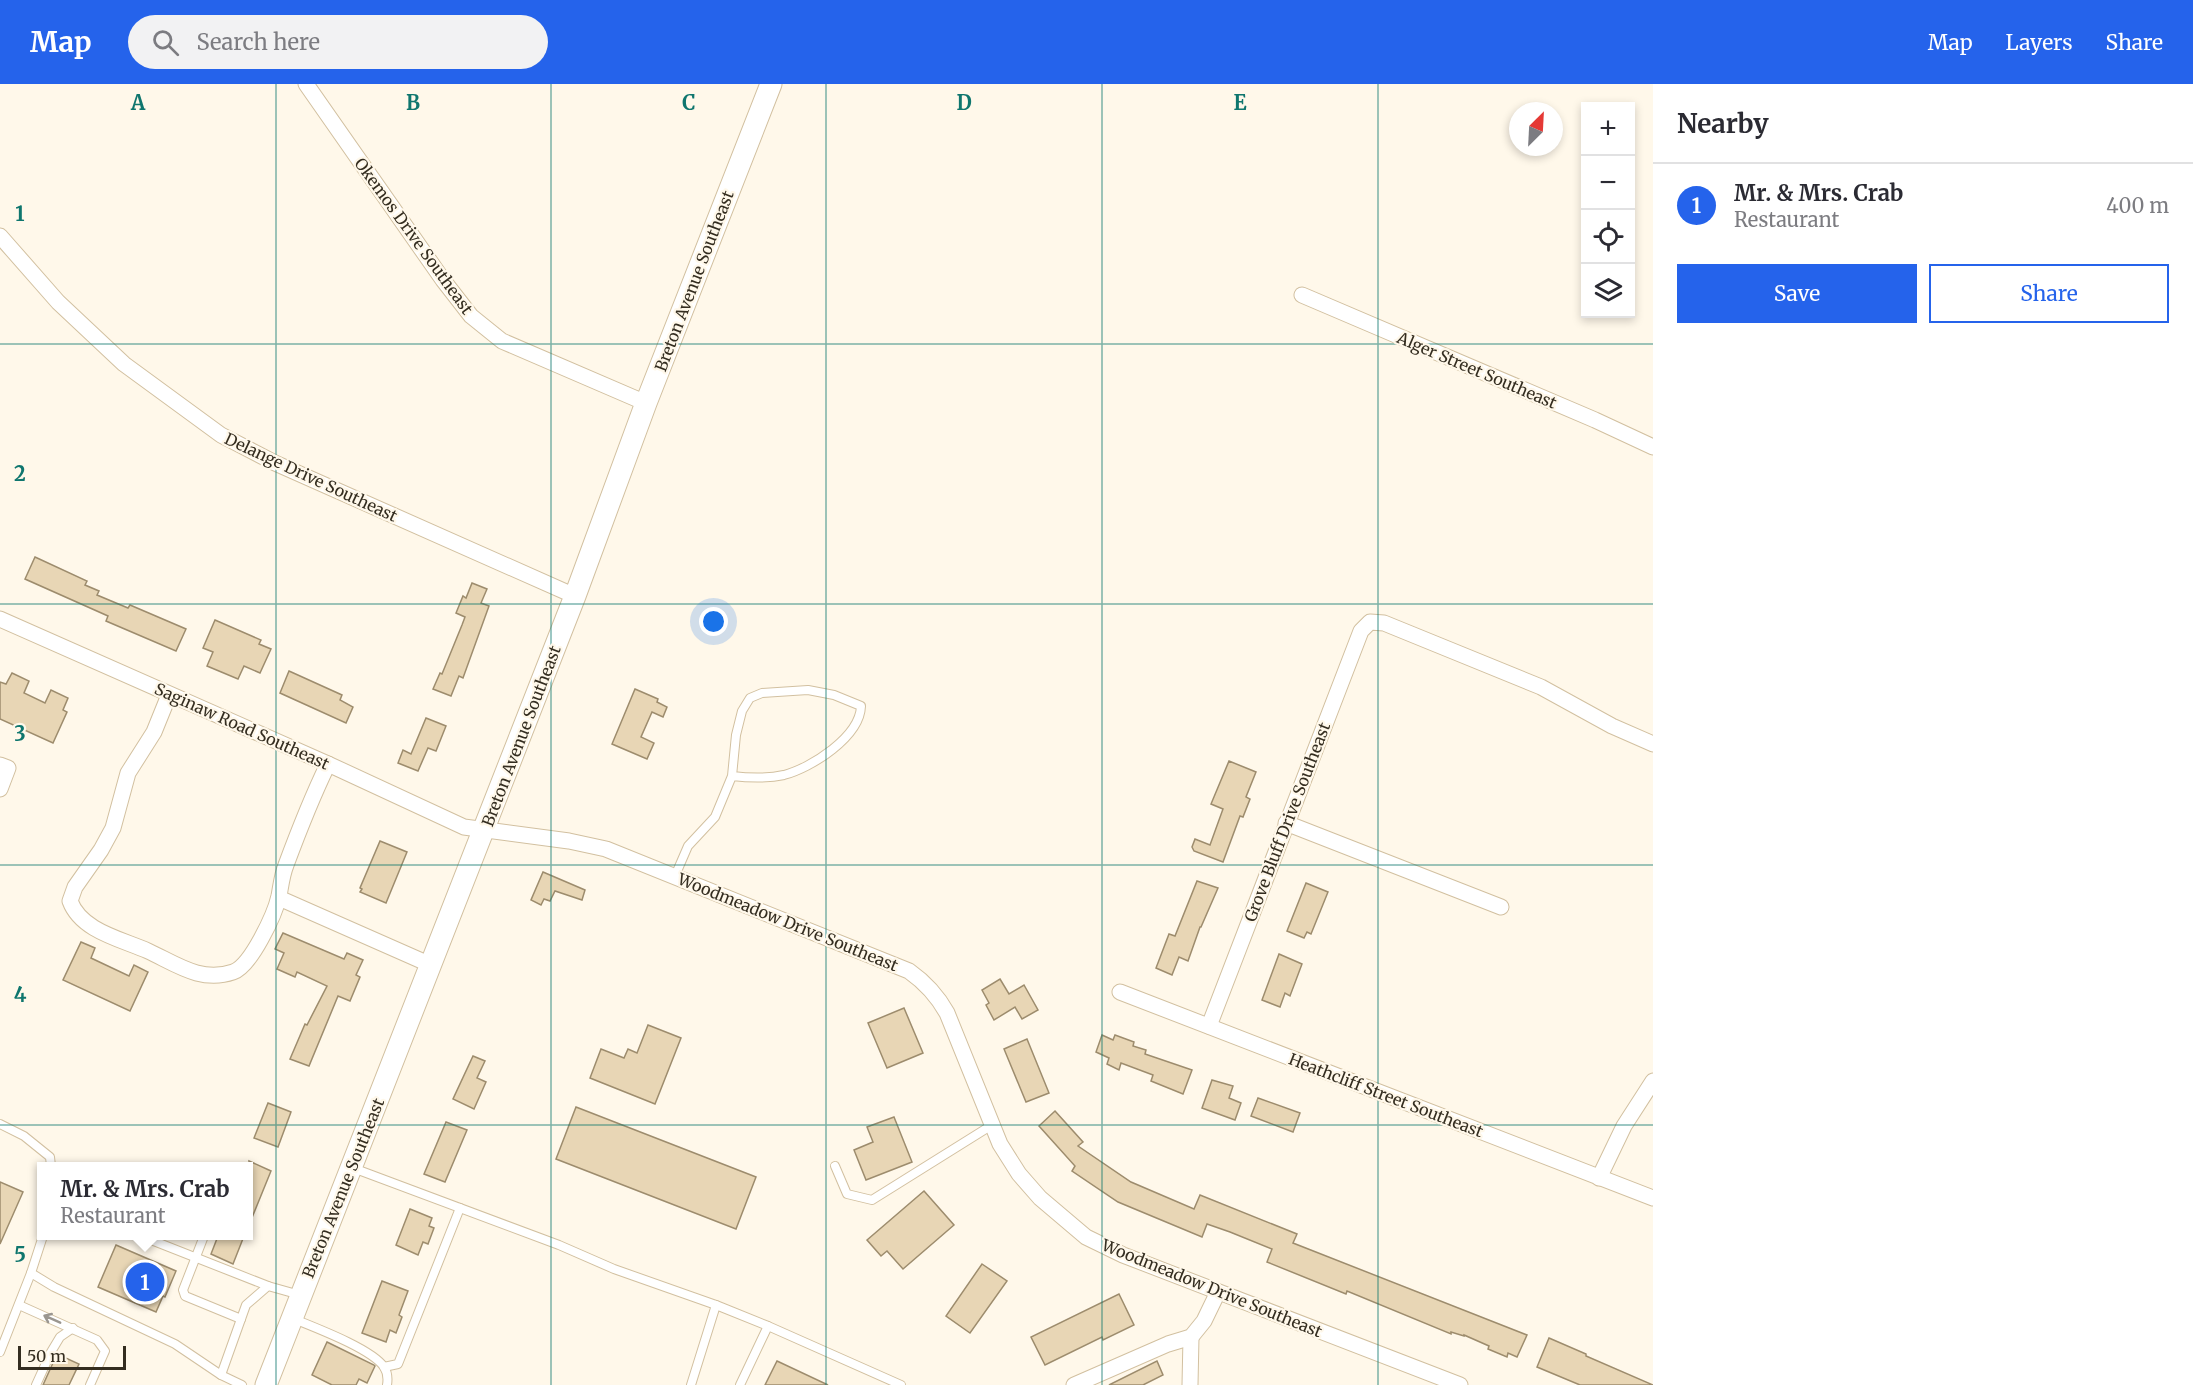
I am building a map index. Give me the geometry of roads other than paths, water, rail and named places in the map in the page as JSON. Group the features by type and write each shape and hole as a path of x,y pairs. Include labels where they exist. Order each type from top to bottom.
{"main road":[{"name":"Breton Avenue Southeast","path":"266,1385 484,831 575,596 646,403 771,84"}],"street":[{"name":"Okemos Drive Southeast","path":"306,84 443,280 471,316 502,341 646,403"},
{"name":"Delange Drive Southeast","path":"0,236 58,302 124,364 221,435 275,463 575,596"},
{"name":"Alger Street Southeast","path":"1302,295 1653,447"},
{"name":"Saginaw Road Southeast","path":"0,620 328,764 464,827 484,831"},
{"name":"Grove Bluff Drive Southeast","path":"1209,1026 1361,631 1370,622 1384,623 1541,687 1612,726 1653,744"},
{"path":"169,694 154,732 128,773 113,828 101,850 75,887 70,901 74,912 98,930 197,974 218,976 236,972 248,961 279,898 282,874 308,807 328,764"},
{"path":"0,789 4,767"},
{"path":"1286,823 1501,907"},
{"name":"Woodmeadow Drive Southeast","path":"484,831 585,844 606,849 909,971 924,982 938,997 947,1013 1000,1144 1018,1174 1040,1198 1086,1237 1123,1255 1460,1385"},
{"path":"279,898 431,965"},
{"name":"Heathcliff Street Southeast","path":"1120,992 1653,1198"},
{"path":"1599,1178 1624,1126 1653,1081"},
{"path":"1074,1385 1168,1344 1191,1337 1204,1321 1218,1292"},
{"path":"1190,1385 1191,1337"}],"lane":[{"path":"675,876 688,846 715,817 732,776 736,735 742,711 754,695 796,689 808,690 840,696 861,706 860,718 852,731 825,755 806,766 784,775 759,779 732,776"},
{"path":"0,1124 24,1136 50,1157 50,1162"},
{"path":"835,1166 847,1194 872,1200 992,1125"},
{"path":"352,1167 559,1245 614,1269 716,1305 901,1385"},
{"path":"384,1367 398,1364 460,1208"},
{"path":"0,1352 20,1305 43,1240"},
{"path":"151,1240 268,1286 301,1296"},
{"path":"203,1240 183,1290 185,1296 241,1319"},
{"path":"31,1273 54,1287 175,1344 221,1375 242,1385"},
{"path":"221,1375 246,1305 268,1286"},
{"path":"20,1305 97,1340 105,1351 90,1385"},
{"path":"691,1385 716,1305"},
{"path":"292,1318 362,1350 384,1367 387,1374 387,1385"},
{"path":"740,1385 768,1326"},
{"path":"36,1385 60,1337 73,1328"}],"place":[{"name":"Mr. & Mrs. Crab","path":"145,1282"}]}
